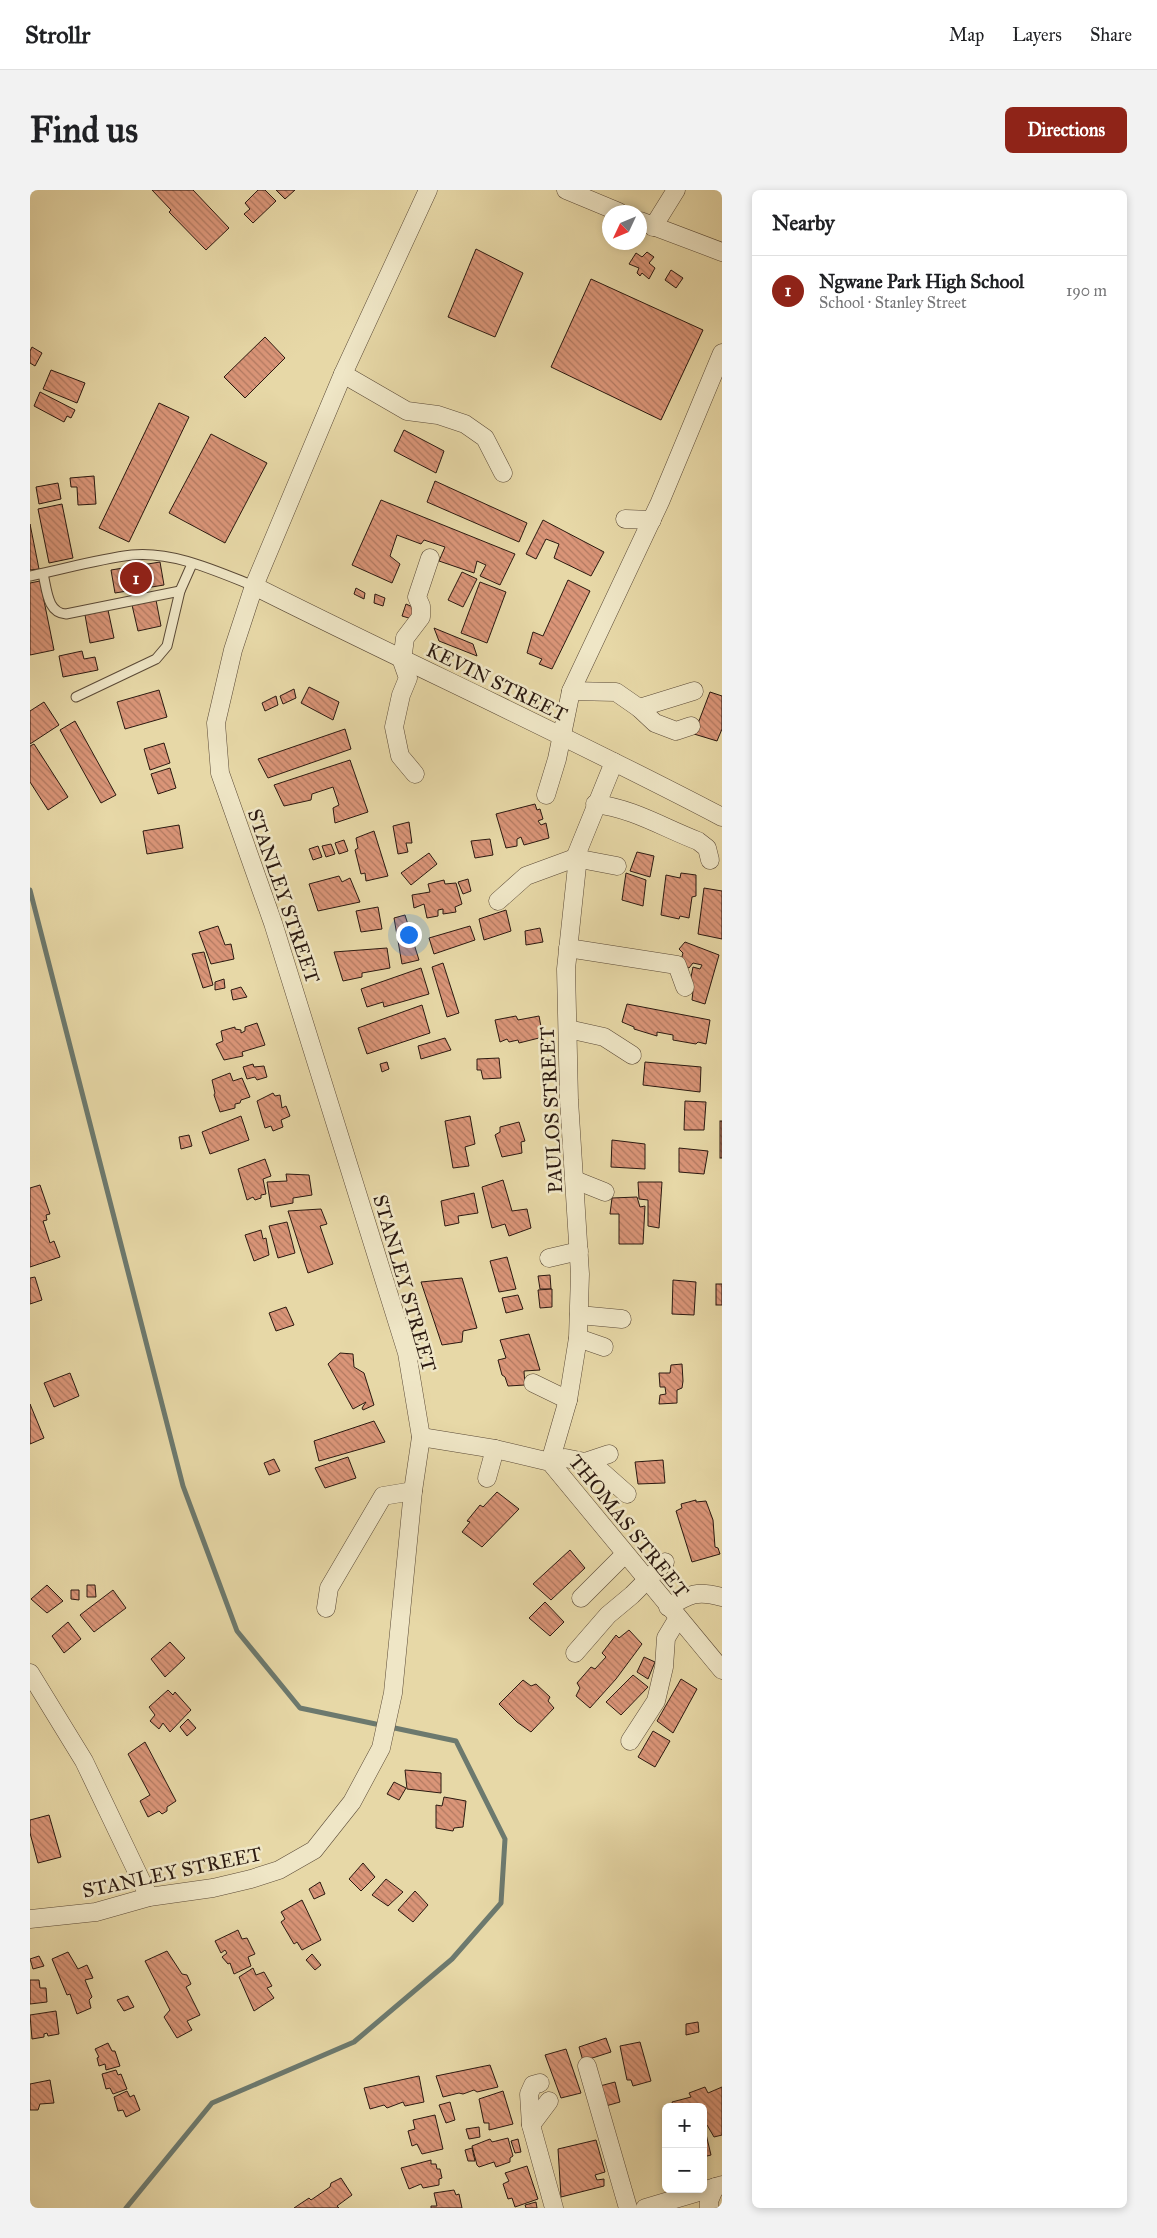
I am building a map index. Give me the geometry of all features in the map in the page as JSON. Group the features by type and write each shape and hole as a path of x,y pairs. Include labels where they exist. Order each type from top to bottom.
{"street":[{"name":"STANLEY STREET","path":"30,1919 96,1912 149,1897 213,1888 251,1880 279,1870 314,1850 352,1802 381,1748 393,1693 413,1491 421,1437 407,1353 275,931 220,773 216,723 233,650 254,586 344,374 428,190"},
{"path":"566,190 602,205"},
{"path":"647,223 676,190"},
{"path":"647,224 722,252"},
{"path":"546,795 562,737 571,691 652,520 722,353"},
{"path":"344,374 407,411 438,416 465,424 485,438 503,473"},
{"path":"625,519 652,520"},
{"path":"414,774 400,756 394,727 401,695 408,678 402,660 405,638 421,617 421,606 417,597 430,558"},
{"name":"KEVIN STREET","path":"254,586 402,660 657,782 722,816"},
{"path":"571,691 616,692 639,708 655,723 676,731 691,726"},
{"path":"639,708 694,691"},
{"name":"PAULOS STREET","path":"550,1462 568,1400 578,1338 579,1251 569,1100 566,969 577,866 575,858 595,804 614,762"},
{"path":"595,804 611,806 637,814 698,841 706,848 710,860"},
{"path":"498,901 526,876 575,858 617,866"},
{"path":"568,948 677,965 685,986"},
{"path":"568,1030 604,1037 632,1055"},
{"path":"575,1180 605,1192"},
{"path":"549,1258 579,1251"},
{"path":"578,1315 622,1318"},
{"path":"578,1338 604,1347"},
{"path":"533,1383 568,1400"},
{"name":"THOMAS STREET","path":"421,1437 495,1449 550,1462 722,1670"},
{"path":"487,1478 495,1449"},
{"path":"585,1462 609,1454"},
{"path":"550,1462 565,1458 585,1462 600,1471 627,1494"},
{"path":"326,1608 328,1588 383,1496 413,1491"},
{"path":"581,1598 625,1554"},
{"path":"575,1653 608,1615 632,1595 665,1562"},
{"path":"630,1741 656,1701 664,1667 666,1638 673,1612 702,1583 710,1581 722,1585"},
{"path":"690,1594 705,1592 722,1597"},
{"path":"30,1673 84,1761 149,1897"},
{"path":"587,2066 628,2208"},
{"path":"540,2083 533,2085 529,2094 531,2125 554,2208"},
{"path":"531,2125 549,2101"},
{"path":"645,2208 719,2186"},
{"path":"708,2208 709,2201 719,2186"}],"lane":[{"path":"30,576 133,555 162,556 192,564 254,586"},
{"path":"76,697 156,659 167,646 180,591 192,564"},
{"path":"43,574 52,608 58,614 180,591"}],"building":[{"path":"152,190 193,190 229,228 206,250 169,212 171,210"},
{"path":"258,190 265,190 276,201 253,223 244,214 250,209 245,203"},
{"path":"276,190 295,190 285,199"},
{"path":"476,249 523,273 495,337 448,317"},
{"path":"647,252 654,257 649,263 655,268 649,279 642,273 640,276 637,273 639,268 629,264 636,253 642,257"},
{"path":"671,270 683,278 676,288 665,280"},
{"path":"591,279 703,330 661,420 551,367"},
{"path":"265,337 285,358 245,398 224,377"},
{"path":"32,347 42,353 35,366 30,363"},
{"path":"51,370 85,383 77,403 43,389"},
{"path":"40,392 75,410 71,418 67,416 64,422 34,406"},
{"path":"159,403 189,417 129,542 99,528"},
{"path":"404,430 444,451 436,473 394,451"},
{"path":"211,434 267,463 225,543 169,513"},
{"path":"94,476 96,504 78,505 77,487 71,487 70,478"},
{"path":"435,481 527,523 519,542 427,502"},
{"path":"58,483 61,499 39,504 36,487"},
{"path":"381,500 515,554 500,585 480,576 486,565 477,561 474,573 439,561 445,547 424,540 421,544 397,535 390,556 400,564 392,583 352,565"},
{"path":"62,504 73,558 49,563 38,509"},
{"path":"543,520 604,552 591,576 554,558 559,544 546,539 536,559 526,554"},
{"path":"30,524 39,569 30,570"},
{"path":"160,562 164,585 115,593 111,570"},
{"path":"462,572 477,579 463,607 448,600"},
{"path":"568,580 590,591 552,669 539,664 542,659 527,653 533,632 543,636"},
{"path":"40,581 54,650 30,655 30,583"},
{"path":"480,582 506,592 487,643 461,633"},
{"path":"356,588 365,593 364,599 354,594"},
{"path":"375,594 385,598 383,606 374,603"},
{"path":"156,600 161,626 138,631 132,605"},
{"path":"406,604 415,608 412,619 402,616"},
{"path":"108,610 114,638 90,643 85,615"},
{"path":"434,628 473,644 477,656 439,641"},
{"path":"82,651 84,659 95,657 98,670 63,677 59,656"},
{"path":"309,687 339,702 333,720 301,703"},
{"path":"294,689 296,698 283,704 280,696"},
{"path":"159,690 167,717 125,729 117,702"},
{"path":"710,692 722,696 722,729 717,741 694,734"},
{"path":"276,696 278,705 265,711 262,703"},
{"path":"44,702 59,725 30,744 30,711"},
{"path":"75,721 116,795 101,803 60,730"},
{"path":"345,729 351,749 268,778 258,759"},
{"path":"164,743 170,763 150,770 144,749"},
{"path":"34,744 68,797 48,810 30,782 30,746"},
{"path":"350,760 368,812 335,823 333,808 339,805 333,787 312,794 311,800 284,806 274,785"},
{"path":"170,768 176,788 158,794 151,774"},
{"path":"535,804 537,810 540,809 543,819 538,821 541,825 546,823 549,838 524,845 521,837 517,839 517,846 506,848 496,814"},
{"path":"409,822 412,843 406,843 408,852 398,854 393,826"},
{"path":"179,825 183,848 147,854 143,831"},
{"path":"374,831 388,876 366,881 365,873 361,874 355,850 358,848 356,838"},
{"path":"490,839 493,855 475,858 471,841"},
{"path":"344,840 348,851 339,854 335,843"},
{"path":"331,844 335,854 326,857 322,846"},
{"path":"318,846 322,857 313,860 309,849"},
{"path":"637,852 654,856 650,877 630,871"},
{"path":"429,853 437,864 411,885 401,873"},
{"path":"626,873 646,880 643,906 622,900"},
{"path":"681,873 696,875 696,896 692,897 689,918 680,916 679,919 661,915 666,875 680,878"},
{"path":"339,876 342,882 350,878 360,902 318,911 309,884"},
{"path":"468,879 471,891 463,894 458,882"},
{"path":"444,880 445,884 456,883 462,904 455,907 456,912 443,914 443,909 438,910 438,916 427,918 424,904 414,908 412,895 430,892 428,884"},
{"path":"704,888 722,891 722,939 698,934"},
{"path":"378,907 382,929 361,932 356,911"},
{"path":"506,910 511,931 484,940 479,919"},
{"path":"405,915 419,960 402,964 394,918"},
{"path":"218,926 225,945 231,944 234,959 211,964 199,932"},
{"path":"470,926 475,940 434,954 429,938"},
{"path":"540,928 543,942 526,945 525,931"},
{"path":"685,942 719,955 705,1004 692,1000 693,991 689,987 693,967 700,969 702,965 693,963 689,968 680,964 683,953 679,949"},
{"path":"387,948 390,968 362,973 362,977 343,981 334,952"},
{"path":"204,952 213,985 203,988 192,954"},
{"path":"443,963 459,1013 447,1017 432,967"},
{"path":"421,968 429,994 384,1007 383,1002 367,1007 361,989"},
{"path":"224,979 225,988 215,990 215,982"},
{"path":"241,987 247,997 233,1000 231,990"},
{"path":"627,1004 710,1020 706,1044 673,1040 673,1035 657,1032 657,1036 634,1029 634,1027 622,1022"},
{"path":"422,1005 430,1033 367,1054 358,1028"},
{"path":"516,1016 518,1020 539,1016 543,1037 519,1043 518,1040 509,1042 507,1039 500,1042 495,1020"},
{"path":"257,1023 265,1045 242,1052 243,1056 224,1060 216,1044 223,1041 221,1031 235,1027 235,1029 241,1030 241,1033 245,1031 245,1027"},
{"path":"445,1038 451,1050 421,1059 418,1046"},
{"path":"499,1058 501,1078 483,1079 481,1070 477,1070 477,1059"},
{"path":"387,1062 389,1069 382,1072 380,1064"},
{"path":"645,1062 701,1067 700,1092 643,1085"},
{"path":"253,1064 254,1067 264,1066 267,1077 257,1080 255,1077 247,1079 243,1067"},
{"path":"230,1073 233,1081 242,1078 250,1097 235,1104 235,1108 220,1112 214,1095 212,1080"},
{"path":"273,1093 275,1096 280,1095 282,1108 286,1106 290,1116 281,1120 283,1127 273,1131 271,1126 265,1128 257,1101"},
{"path":"685,1101 706,1102 704,1130 684,1130"},
{"path":"241,1116 249,1140 210,1154 202,1132"},
{"path":"470,1116 475,1144 465,1147 469,1166 453,1168 445,1121"},
{"path":"720,1121 722,1121 722,1158 720,1158"},
{"path":"519,1122 525,1141 521,1142 522,1153 502,1157 495,1135 500,1132 500,1127"},
{"path":"189,1135 192,1146 181,1149 179,1137"},
{"path":"612,1140 645,1144 645,1169 611,1167"},
{"path":"679,1148 708,1151 704,1174 679,1172"},
{"path":"265,1159 271,1176 263,1179 266,1194 261,1195 261,1198 255,1200 253,1197 247,1200 238,1169"},
{"path":"286,1174 309,1175 312,1195 293,1198 293,1203 271,1207 267,1182 287,1181"},
{"path":"503,1180 512,1211 527,1209 531,1228 509,1236 505,1224 492,1228 482,1187"},
{"path":"638,1182 662,1182 659,1228 648,1226 648,1200 639,1199"},
{"path":"40,1185 50,1214 46,1215 47,1220 43,1221 50,1243 54,1241 60,1257 30,1267 30,1188"},
{"path":"474,1193 478,1213 458,1216 459,1223 445,1226 441,1201"},
{"path":"637,1197 640,1207 645,1206 643,1244 619,1244 619,1214 610,1214 612,1198"},
{"path":"321,1209 327,1224 320,1226 333,1264 308,1273 288,1211"},
{"path":"287,1222 295,1253 278,1258 269,1226"},
{"path":"261,1230 263,1239 266,1238 269,1255 254,1261 245,1235"},
{"path":"507,1257 516,1289 499,1292 490,1261"},
{"path":"550,1275 551,1289 540,1289 538,1276"},
{"path":"35,1277 42,1300 30,1304 30,1278"},
{"path":"462,1278 477,1328 463,1331 462,1342 442,1345 421,1282"},
{"path":"673,1280 696,1282 694,1315 672,1314"},
{"path":"716,1284 722,1284 722,1305 716,1305"},
{"path":"552,1289 552,1307 540,1308 538,1290"},
{"path":"518,1295 523,1309 506,1313 502,1298"},
{"path":"286,1307 294,1325 276,1331 269,1313"},
{"path":"529,1334 540,1370 524,1371 525,1385 508,1386 505,1377 502,1375 498,1360 506,1358 500,1340"},
{"path":"340,1353 353,1354 354,1367 364,1373 374,1405 363,1410 362,1408 366,1402 353,1409 328,1364"},
{"path":"682,1364 683,1381 682,1388 677,1390 677,1403 659,1404 660,1395 666,1394 665,1387 660,1387 659,1373 670,1373 671,1365"},
{"path":"70,1373 79,1396 54,1407 44,1383"},
{"path":"30,1404 44,1438 30,1444"},
{"path":"374,1421 385,1442 319,1461 314,1441"},
{"path":"348,1457 356,1478 325,1488 315,1468"},
{"path":"274,1459 280,1471 269,1475 264,1463"},
{"path":"663,1460 665,1483 638,1484 635,1462"},
{"path":"497,1492 519,1509 482,1547 462,1532 470,1522 467,1521 480,1505 483,1507"},
{"path":"696,1500 696,1502 706,1501 713,1520 715,1547 718,1548 720,1554 692,1562 676,1511 682,1508 681,1504"},
{"path":"570,1550 585,1568 551,1600 533,1584"},
{"path":"47,1585 63,1601 47,1613 31,1599"},
{"path":"87,1585 95,1585 96,1597 87,1597"},
{"path":"71,1590 79,1590 79,1600 71,1599"},
{"path":"113,1590 126,1608 94,1632 80,1615"},
{"path":"545,1602 564,1622 550,1636 529,1618"},
{"path":"68,1622 81,1639 64,1653 52,1636"},
{"path":"629,1630 642,1644 616,1679 590,1708 576,1696 580,1688 577,1683 591,1667 595,1669 606,1657 602,1653 616,1635 619,1638"},
{"path":"170,1642 185,1658 165,1677 151,1659"},
{"path":"644,1657 655,1662 648,1679 637,1672"},
{"path":"633,1675 648,1687 621,1715 606,1702"},
{"path":"681,1679 697,1689 673,1733 657,1721"},
{"path":"523,1680 531,1686 536,1684 550,1697 548,1701 554,1708 531,1732 517,1722 499,1704"},
{"path":"168,1690 173,1695 175,1692 191,1710 170,1732 163,1723 159,1729 150,1721 155,1715 149,1707"},
{"path":"188,1719 196,1728 187,1736 180,1727"},
{"path":"653,1731 670,1741 655,1767 638,1757"},
{"path":"145,1742 176,1801 167,1807 167,1811 162,1814 159,1811 148,1817 140,1801 150,1795 128,1754"},
{"path":"405,1770 441,1773 441,1793 407,1789"},
{"path":"394,1782 406,1788 399,1800 387,1794"},
{"path":"444,1797 466,1801 463,1827 454,1828 453,1831 436,1828 436,1805 442,1806"},
{"path":"49,1815 61,1857 38,1863 30,1833 30,1820"},
{"path":"363,1863 375,1877 361,1891 349,1879"},
{"path":"386,1879 403,1892 388,1906 372,1895"},
{"path":"320,1882 325,1894 314,1899 309,1889"},
{"path":"415,1891 428,1905 413,1922 398,1910"},
{"path":"302,1900 321,1940 302,1950 297,1942 294,1944 281,1922 285,1919 281,1912"},
{"path":"238,1930 242,1939 247,1938 255,1954 248,1957 251,1966 234,1974 230,1963 228,1964 222,1957 227,1953 225,1950 221,1953 215,1941"},
{"path":"167,1951 182,1974 187,1975 191,1984 186,1987 200,2015 187,2021 192,2030 177,2038 164,2017 170,2010 145,1961"},
{"path":"68,1952 78,1969 87,1965 93,1978 85,1980 92,1997 89,2000 91,2008 77,2014 70,1994 67,1995 52,1959"},
{"path":"312,1954 321,1965 315,1970 306,1960"},
{"path":"39,1956 44,1966 33,1969 30,1959"},
{"path":"253,1968 256,1975 264,1972 272,1986 267,1988 274,1998 254,2011 239,1977"},
{"path":"30,1980 39,1980 40,1988 46,1988 47,2002 30,2004"},
{"path":"128,1996 134,2007 124,2011 117,2000"},
{"path":"56,2011 59,2034 48,2036 47,2033 44,2034 44,2037 32,2039 30,2015"},
{"path":"698,2022 699,2032 686,2035 686,2024"},
{"path":"606,2038 611,2052 583,2061 579,2047"},
{"path":"640,2042 651,2081 633,2086 631,2080 627,2080 620,2046"},
{"path":"108,2043 112,2051 115,2051 120,2066 106,2070 105,2064 99,2066 97,2058 99,2057 95,2049"},
{"path":"566,2049 581,2093 561,2098 545,2055"},
{"path":"490,2065 498,2087 443,2097 436,2076"},
{"path":"116,2070 118,2075 121,2074 127,2089 113,2094 110,2088 106,2089 102,2074"},
{"path":"419,2076 424,2102 405,2106 403,2102 387,2108 384,2105 370,2109 364,2088"},
{"path":"50,2080 54,2103 40,2104 38,2110 30,2110 30,2084"},
{"path":"615,2082 620,2102 602,2107 596,2087"},
{"path":"705,2087 708,2093 722,2087 722,2135 714,2137 707,2125 707,2103 672,2103 691,2097 689,2093"},
{"path":"127,2091 130,2097 134,2095 140,2110 126,2117 123,2110 118,2111 114,2097"},
{"path":"503,2091 513,2124 489,2130 489,2123 484,2123 479,2099"},
{"path":"450,2102 455,2120 446,2123 439,2105"},
{"path":"435,2115 443,2149 422,2154 417,2144 412,2146 408,2131 415,2129 413,2120"},
{"path":"479,2127 480,2137 469,2139 466,2129"},
{"path":"508,2138 513,2156 510,2158 510,2162 496,2167 494,2162 479,2167 477,2165 472,2146 490,2139 492,2142"},
{"path":"707,2138 711,2155 707,2156"},
{"path":"518,2139 521,2152 515,2153 511,2141"},
{"path":"596,2140 605,2172 595,2175 597,2180 604,2179 604,2186 561,2197 558,2149"},
{"path":"472,2148 475,2161 468,2161 465,2150"},
{"path":"431,2160 431,2164 436,2164 437,2169 440,2169 442,2178 439,2179 439,2185 423,2188 421,2184 409,2189 401,2168"},
{"path":"527,2166 538,2199 515,2207 512,2198 508,2199 503,2184 509,2181 505,2173"},
{"path":"341,2178 352,2195 337,2206 339,2208 294,2208 309,2198 311,2200 330,2187 331,2183"},
{"path":"454,2190 456,2195 459,2194 462,2208 431,2208 431,2206 437,2206 434,2193"},
{"path":"536,2202 537,2208 526,2208 525,2205"}],"waterway":[{"path":"30,890 183,1486 237,1631 300,1708 456,1741 505,1839 501,1903 452,1959 354,2042 212,2103 126,2208"}],"place":[{"name":"Ngwane Park High School","path":"136,578"}]}
